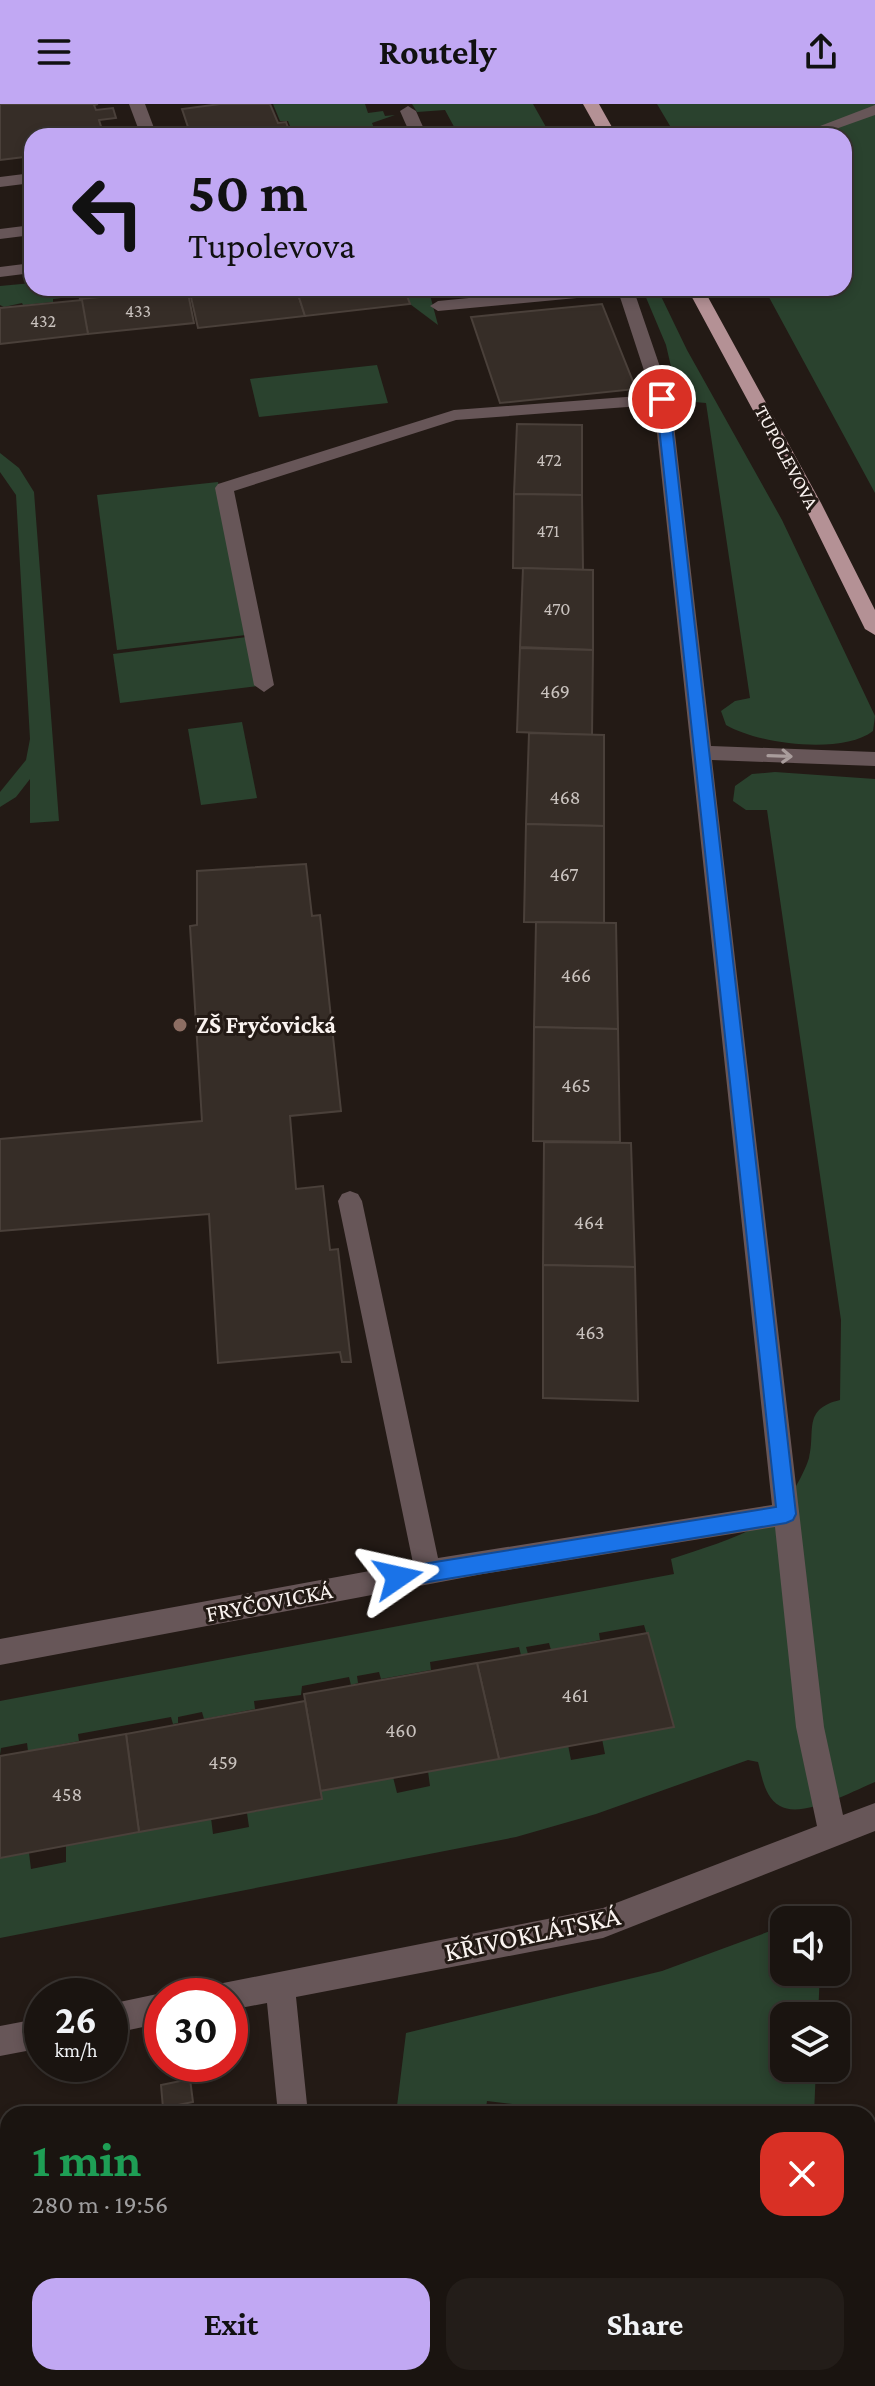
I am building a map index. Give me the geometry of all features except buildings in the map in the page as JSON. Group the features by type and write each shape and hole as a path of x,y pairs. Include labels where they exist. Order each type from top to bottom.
{"main road":[{"path":"591,104 604,128"},
{"name":"TUPOLEVOVA","path":"699,296 812,503 875,629"}],"street":[{"path":"137,104 146,128"},
{"path":"824,128 875,110"},
{"path":"408,111 415,128"},
{"path":"0,182 24,179"},
{"path":"0,234 24,231"},
{"path":"0,272 24,269"},
{"path":"438,306 542,296"},
{"path":"628,296 662,399 810,1727 833,1835"},
{"path":"264,685 224,488 454,415 662,399"},
{"path":"702,753 875,759"},
{"path":"350,1201 428,1572"},
{"name":"FRYČOVICKÁ","path":"0,1652 428,1572 786,1514"},
{"name":"KŘIVOKLÁTSKÁ","path":"248,1991 603,1923 875,1817"},
{"path":"279,1985 292,2106"},
{"path":"0,2041 24,2036"}],"green space":[{"path":"273,104 365,104 368,113 383,111 385,116 395,115 372,123 374,128 291,128 288,121 280,121"},
{"path":"412,104 533,104 546,128 455,128 445,110 417,112"},
{"path":"657,104 875,104 875,493 768,296 852,296 852,128 671,128"},
{"path":"24,284 24,296 70,296 53,299 53,302 4,307 0,305 0,286"},
{"path":"407,296 430,296 438,325 410,304"},
{"path":"645,296 661,296 687,350 782,520 875,716 873,731 841,743 821,745 778,742 726,725 721,711 735,701 750,698 706,403 683,401 678,397 666,345"},
{"path":"377,365 388,403 259,417 250,379"},
{"path":"0,453 19,468 34,492 59,821 30,823 30,779 16,797 0,807 0,792 26,760 30,739 16,495 0,472"},
{"path":"218,482 246,635 117,650 97,495"},
{"path":"247,637 258,686 120,703 113,654"},
{"path":"242,722 257,798 201,805 188,729"},
{"path":"775,772 875,779 875,1782 828,1802 789,1809 771,1798 758,1762 748,1760 596,1814 516,1837 0,1938 0,1858 29,1853 31,1869 66,1862 66,1846 211,1818 213,1834 249,1827 247,1813 318,1800 320,1790 393,1777 397,1793 430,1786 428,1771 568,1745 571,1760 605,1754 602,1739 673,1726 644,1625 599,1633 600,1640 551,1650 549,1643 526,1647 528,1654 521,1655 519,1647 430,1662 431,1670 381,1679 379,1672 357,1676 358,1683 351,1685 349,1677 302,1686 301,1695 254,1701 255,1709 204,1719 202,1712 178,1717 178,1723 173,1724 171,1717 78,1734 79,1741 28,1751 27,1743 1,1748 0,1755 0,1701 674,1574 671,1559 746,1532 768,1520 781,1508 793,1492 809,1458 815,1415 828,1404 840,1400 841,1320 767,810 746,810 733,801 735,786 752,774"},
{"path":"770,1931 770,1986 819,1986 819,2002 770,2002 770,2082 815,2082 814,2106 531,2106 487,2101 486,2106 397,2106 406,2033 662,1971"}],"place":[{"name":"ZŠ Fryčovická","path":"180,1025"}],"route":[{"path":"398,1577 786,1514 662,399"}]}
